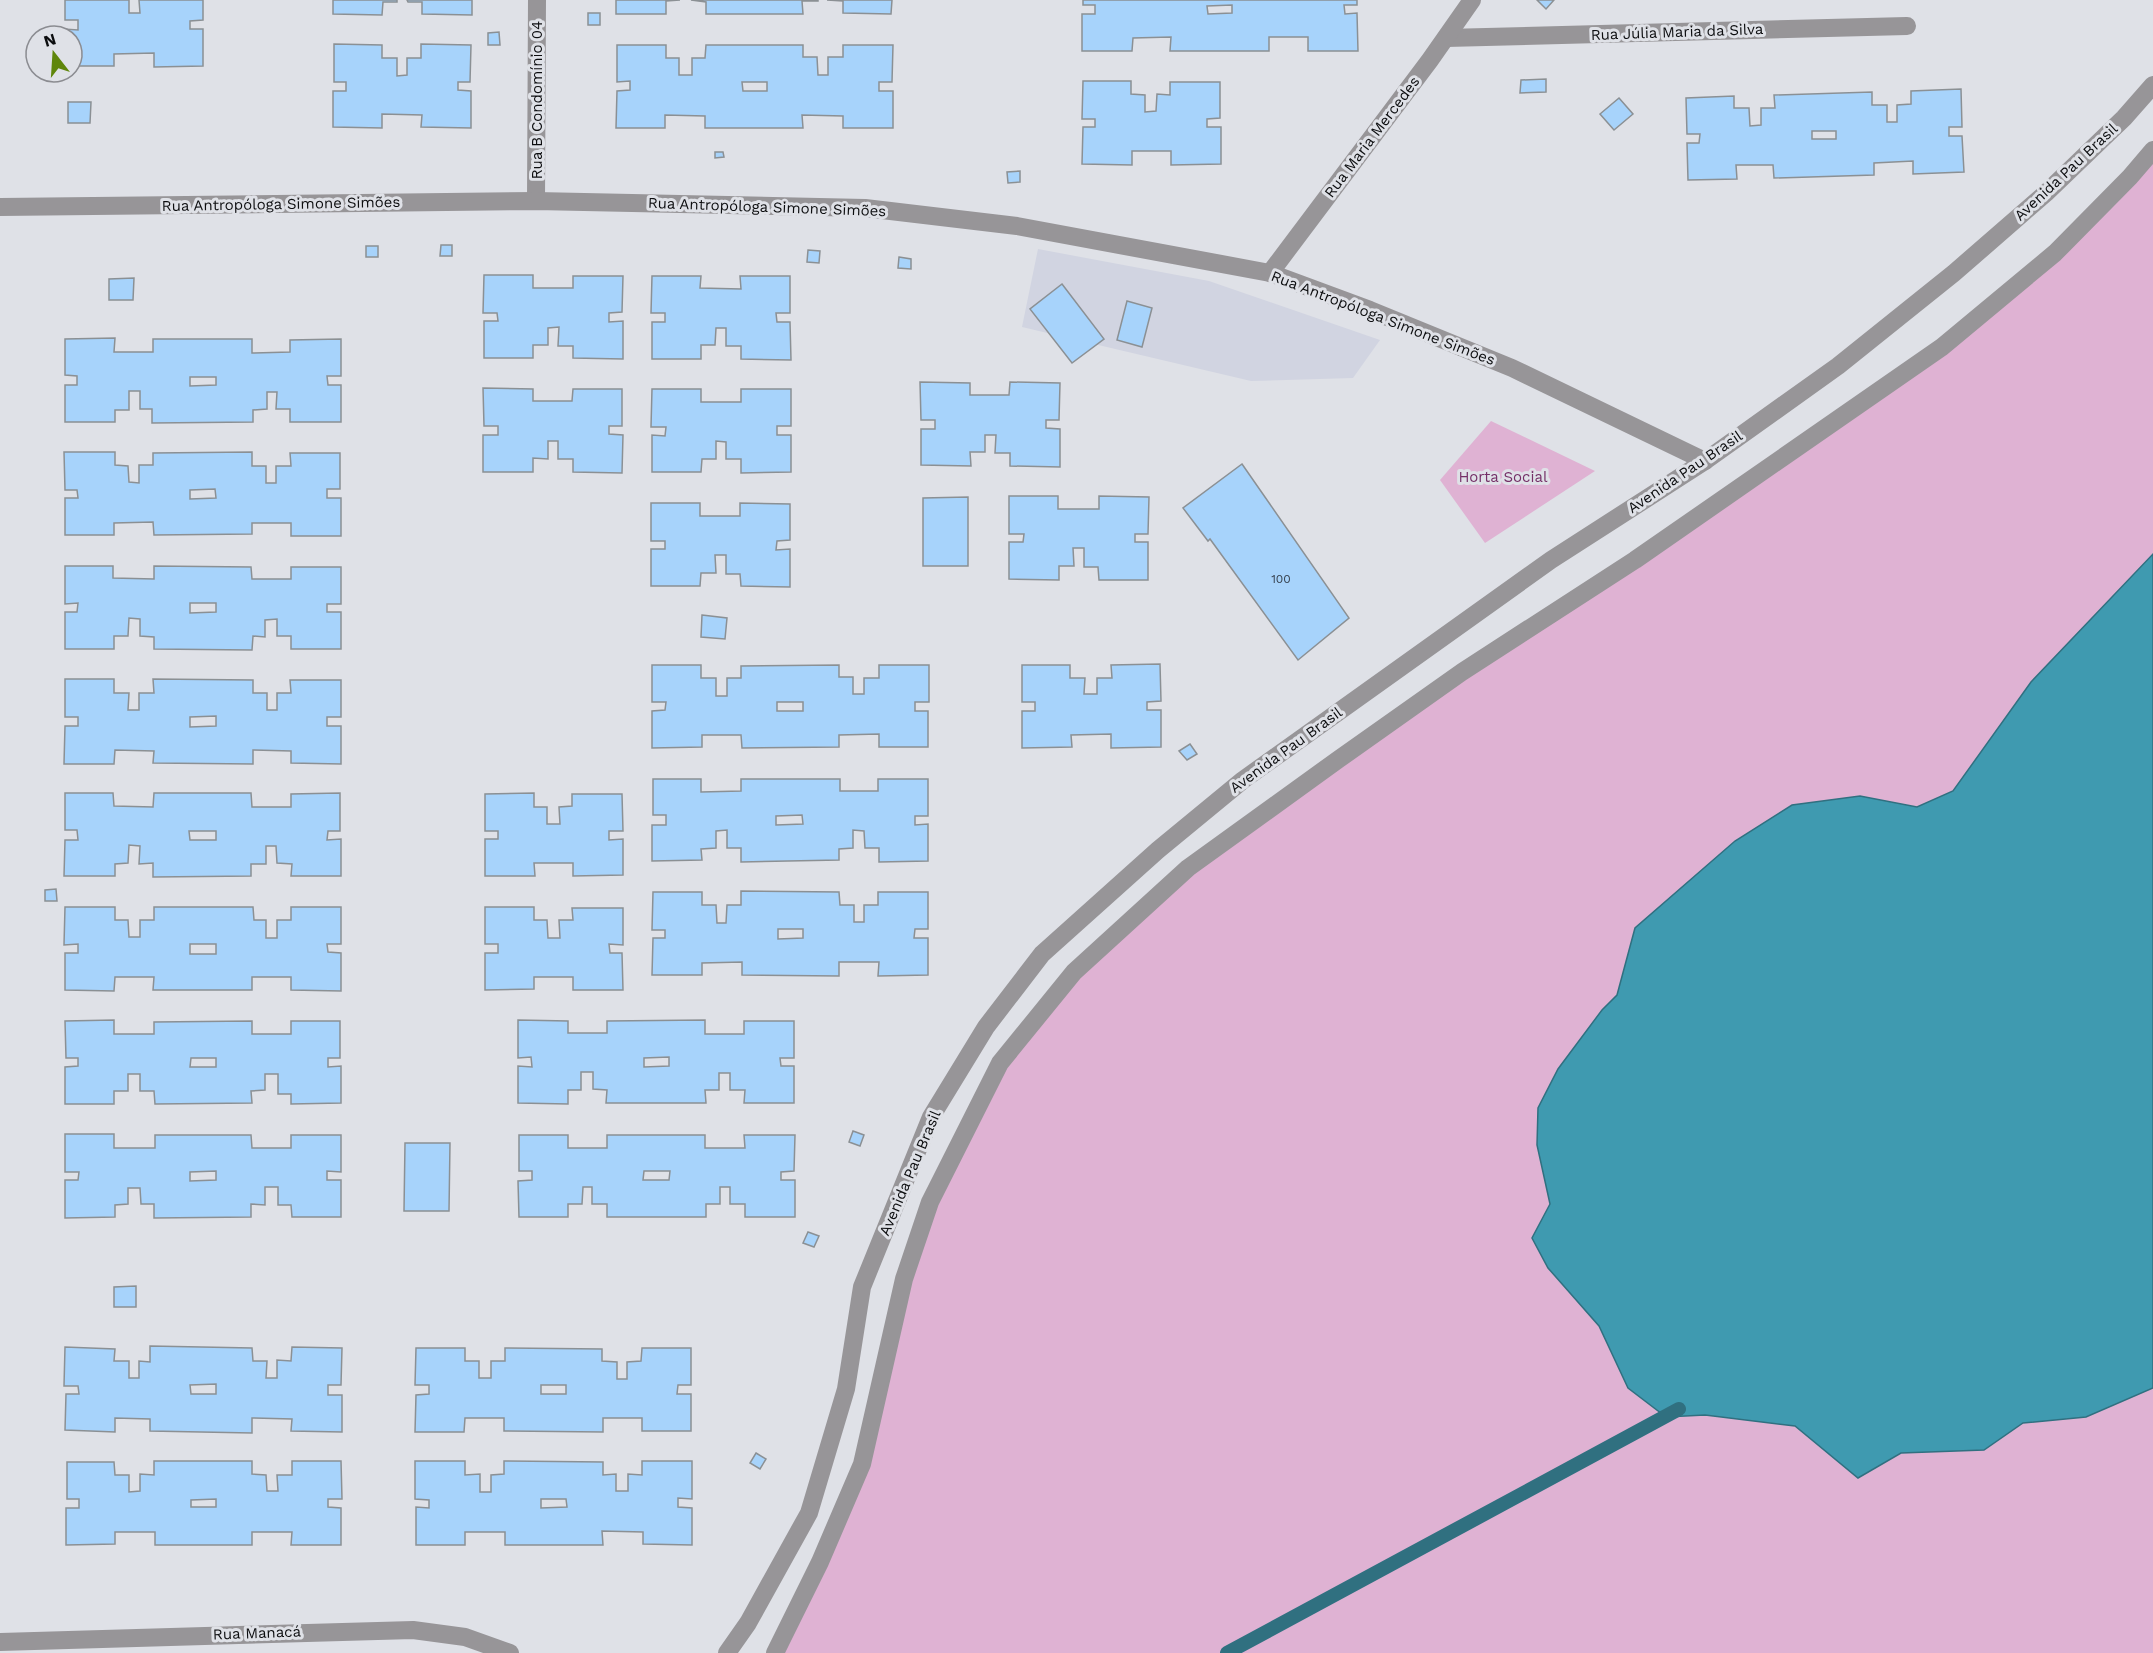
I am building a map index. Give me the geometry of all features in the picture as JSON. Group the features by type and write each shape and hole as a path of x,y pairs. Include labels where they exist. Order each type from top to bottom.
{"street":[{"name":"Rua B Condomínio 04","path":"536,201 537,0"},
{"name":"Rua Maria Mercedes","path":"1270,273 1472,0"},
{"name":"Rua Júlia Maria da Silva","path":"1446,38 1907,26"},
{"name":"Avenida Pau Brasil","path":"727,1653 748,1623 809,1513 846,1389 862,1287 931,1118 986,1027 1042,954 1158,850 1243,780 1551,561 1705,461 1838,366 1954,273 2046,193 2124,118 2153,85"},
{"path":"775,1653 820,1562 862,1464 904,1279 930,1202 1000,1063 1074,972 1188,868 1462,672 1635,560 1942,347 2055,253 2130,177 2153,150"},
{"name":"Rua Antropóloga Simone Simões","path":"0,207 536,201 865,208 1017,226 1270,273 1370,310 1512,368 1705,461"},
{"name":"Rua Manacá","path":"0,1642 412,1630 465,1637 510,1653"}],"shaded area":[{"path":"1038,249 1209,281 1380,340 1353,378 1251,381 1022,327"}],"green space":[{"path":"2153,150 2153,554 2031,682 1954,791 1917,807 1860,796 1635,928 1617,995 1558,1069 1537,1145 1550,1204 1532,1238 1548,1268 1599,1326 1628,1388 1665,1417 1705,1415 1795,1426 1858,1478 1901,1453 1984,1450 2023,1423 2086,1417 2153,1388 2153,1653 775,1653 862,1464 904,1279 1000,1063 1074,972 1188,868 1942,347"},
{"name":"Horta Social","path":"1491,421 1595,471 1485,543 1440,480"}],"water":[{"path":"2153,554 2153,1388 2086,1417 2023,1423 1984,1450 1901,1453 1858,1478 1795,1426 1705,1415 1666,1417 1628,1388 1599,1326 1548,1268 1532,1238 1550,1204 1537,1145 1538,1108 1558,1069 1602,1010 1617,995 1635,928 1735,841 1792,805 1860,796 1917,807 1953,791 2031,682"}],"building":[{"path":"65,0 129,0 129,13 140,13 139,0 203,0 203,20 190,21 190,29 203,29 203,66 154,67 154,53 114,54 114,66 84,66 84,24 78,24 78,20 65,20"},
{"path":"333,0 397,0 397,2 383,2 382,15 333,14"},
{"path":"407,0 472,0 472,15 422,14 422,2 408,2"},
{"path":"616,0 680,0 666,1 666,14 616,14"},
{"path":"691,0 818,1 802,1 803,14 706,14 706,2"},
{"path":"827,0 892,0 891,14 843,13 843,1"},
{"path":"1083,0 1357,0 1357,5 1344,5 1345,14 1357,13 1358,51 1308,51 1308,37 1269,37 1269,51 1170,51 1171,37 1133,38 1132,51 1082,51 1082,14 1095,14 1095,5 1083,5","holes":["1232,5 1232,13 1208,14 1207,6"]},
{"path":"1537,0 1554,0 1546,9"},
{"path":"588,13 600,13 600,25 588,25"},
{"path":"499,32 500,45 488,45 488,33"},
{"path":"334,44 382,45 382,58 397,58 397,76 407,75 407,58 421,58 421,44 471,45 470,82 458,82 458,90 471,91 471,128 421,127 422,115 382,114 382,128 333,127 333,91 346,91 346,82 334,82"},
{"path":"617,45 666,45 666,58 679,58 679,75 692,75 692,58 705,58 706,45 803,45 803,57 817,57 818,75 828,75 828,57 843,57 843,45 893,45 892,82 879,82 879,91 893,91 893,128 843,128 843,116 802,115 803,128 705,128 705,116 665,115 665,128 616,128 617,91 630,90 630,81 617,82","holes":["742,82 767,82 767,91 743,91"]},
{"path":"1546,79 1546,92 1520,93 1521,80"},
{"path":"1083,81 1131,81 1131,94 1145,95 1145,112 1156,111 1157,94 1170,95 1170,82 1220,82 1220,118 1207,119 1207,127 1221,127 1221,164 1171,165 1171,151 1132,151 1132,165 1082,164 1083,127 1095,127 1095,119 1082,119"},
{"path":"1961,89 1962,127 1949,127 1949,136 1962,136 1964,172 1913,174 1913,161 1874,163 1874,175 1774,178 1773,165 1736,165 1737,179 1688,180 1687,143 1699,143 1700,134 1687,134 1686,98 1734,96 1734,108 1749,108 1750,126 1761,125 1761,108 1775,108 1774,95 1872,92 1872,105 1887,105 1887,122 1897,122 1897,105 1911,104 1911,91","holes":["1812,131 1836,131 1836,139 1812,139"]},
{"path":"1619,98 1633,114 1614,130 1600,114"},
{"path":"68,102 91,102 90,123 68,123"},
{"path":"715,152 723,152 724,157 715,158"},
{"path":"1020,171 1020,182 1008,183 1007,172"},
{"path":"441,245 452,245 452,256 440,256"},
{"path":"366,246 378,246 378,257 366,257"},
{"path":"808,250 820,251 819,263 807,262"},
{"path":"899,257 911,259 911,269 898,268"},
{"path":"484,275 533,275 533,288 573,288 573,276 623,276 622,312 609,313 609,322 623,321 623,359 573,358 573,346 558,346 559,327 548,328 548,345 533,345 533,358 484,358 484,321 498,321 497,313 483,313"},
{"path":"652,276 701,276 700,288 741,289 740,276 790,276 790,313 776,313 777,322 790,322 791,360 741,359 741,346 726,346 726,328 716,328 715,345 701,345 701,359 652,359 652,322 665,322 665,313 651,313"},
{"path":"134,278 133,300 109,300 109,279"},
{"path":"1062,284 1104,339 1072,363 1030,309"},
{"path":"1127,301 1152,308 1142,347 1117,340"},
{"path":"115,338 114,352 153,352 153,339 252,339 252,353 290,352 290,340 341,339 341,376 327,376 328,385 341,385 341,422 290,422 290,409 276,409 277,392 267,392 267,409 253,410 253,422 152,423 152,409 140,409 140,391 129,391 129,410 115,410 115,422 65,422 65,385 77,385 77,376 65,375 65,339","holes":["190,377 216,377 216,385 190,386"]},
{"path":"920,382 970,383 970,395 1009,395 1010,382 1060,383 1059,420 1046,420 1046,428 1060,429 1060,467 1010,466 1010,453 995,453 996,435 985,435 985,452 970,452 971,466 921,465 921,429 935,429 935,420 921,420"},
{"path":"483,388 533,389 533,401 572,401 573,389 622,389 622,426 609,426 609,434 623,435 622,473 573,472 573,459 558,459 558,441 548,441 548,459 533,458 533,472 483,472 483,435 498,435 498,426 484,426"},
{"path":"652,389 701,389 701,402 741,402 741,389 791,389 791,426 777,426 777,435 791,435 791,472 741,473 741,459 726,459 726,442 716,441 716,459 702,459 701,472 652,472 652,435 665,436 666,427 651,427"},
{"path":"64,452 115,452 115,465 128,466 129,482 139,483 139,465 153,465 153,453 252,452 252,466 266,466 266,483 276,483 276,466 291,466 290,453 340,453 340,489 327,489 327,498 341,498 341,536 291,536 291,523 252,523 252,534 154,535 153,522 114,523 114,535 65,535 65,498 78,498 77,490 65,490","holes":["215,489 216,498 190,499 190,490"]},
{"path":"1242,464 1349,618 1298,660 1210,539 1208,541 1183,508"},
{"path":"1009,496 1058,496 1058,509 1099,509 1099,496 1149,497 1148,534 1135,534 1135,542 1148,542 1148,580 1099,580 1098,567 1084,567 1084,548 1073,548 1074,566 1059,566 1059,580 1009,579 1009,542 1023,542 1024,534 1009,534"},
{"path":"968,497 968,566 923,566 923,498"},
{"path":"651,503 700,503 700,516 740,516 740,503 790,504 790,540 777,541 776,550 790,549 790,587 741,586 740,574 726,574 726,555 715,555 716,573 701,573 700,586 651,586 651,549 665,549 665,541 651,541"},
{"path":"65,566 113,566 113,578 154,579 154,566 251,567 252,579 291,579 291,567 341,567 341,604 327,604 327,612 341,612 341,649 291,649 291,636 277,636 277,619 265,620 265,637 253,636 252,650 154,649 154,637 140,636 140,619 129,618 128,636 114,636 114,649 65,649 65,612 77,612 78,603 65,604","holes":["190,603 216,603 216,612 190,613"]},
{"path":"702,615 727,618 725,639 701,637"},
{"path":"1160,664 1161,701 1147,702 1147,710 1161,710 1161,747 1111,748 1111,734 1071,735 1072,747 1022,748 1022,711 1035,711 1035,702 1022,702 1022,665 1070,665 1070,678 1085,678 1084,694 1097,694 1097,678 1112,678 1111,665"},
{"path":"652,665 701,665 701,678 716,678 716,696 727,696 727,678 741,678 741,666 839,665 839,677 853,677 853,694 864,694 864,678 879,678 879,665 929,665 929,702 915,702 915,711 928,711 928,747 879,747 879,734 839,735 839,747 742,748 741,735 702,735 702,747 652,748 652,711 665,710 666,702 652,702","holes":["777,702 803,702 803,711 777,711"]},
{"path":"65,679 114,679 114,693 129,693 128,710 139,710 139,693 154,693 153,679 253,680 253,693 267,693 267,710 277,710 277,693 291,693 290,680 341,680 341,717 327,717 327,726 341,726 341,764 291,763 291,751 253,750 253,764 153,763 154,751 115,750 114,764 64,764 65,726 78,726 78,717 65,717","holes":["216,716 216,726 190,727 190,717"]},
{"path":"1190,744 1197,754 1187,760 1179,751"},
{"path":"653,779 701,779 701,792 741,791 741,779 840,779 840,791 878,791 878,779 928,779 928,816 915,816 915,825 928,824 928,861 879,862 879,848 865,848 864,831 853,830 853,848 839,849 839,860 741,862 741,848 727,848 727,830 716,831 716,848 701,849 702,860 652,861 652,825 666,825 666,815 653,815","holes":["802,815 803,824 776,825 776,816"]},
{"path":"65,793 113,793 114,806 153,807 154,793 251,793 252,807 291,807 291,794 340,793 340,831 328,831 327,840 341,839 341,876 291,876 292,864 277,863 276,846 266,846 266,864 251,864 251,876 153,877 153,863 139,864 140,846 129,845 128,863 115,864 115,876 64,876 65,840 78,840 77,830 65,830","holes":["189,831 216,831 216,840 190,840"]},
{"path":"534,793 534,807 547,807 547,824 560,824 559,807 572,806 572,794 622,794 623,831 609,831 609,840 623,839 623,875 573,876 573,863 534,863 535,876 485,876 485,839 498,839 498,831 485,831 485,794"},
{"path":"56,889 57,901 45,901 45,890"},
{"path":"741,891 839,892 840,905 854,905 854,922 864,922 864,905 878,905 878,892 928,892 928,929 915,929 914,938 928,938 928,975 878,976 879,962 839,962 839,976 742,975 742,962 702,963 702,975 652,975 653,938 665,938 665,930 652,930 653,892 702,892 702,905 716,905 717,923 726,923 727,905 741,905","holes":["778,929 803,929 803,938 778,939"]},
{"path":"65,907 115,907 115,920 128,920 129,937 140,937 140,920 154,920 154,907 253,907 254,920 266,920 266,938 277,938 277,920 291,920 291,907 341,907 341,944 327,944 328,952 341,953 341,991 291,990 291,977 252,977 252,990 153,990 154,977 115,977 114,991 65,990 65,953 78,953 78,944 64,945","holes":["190,944 216,944 216,954 190,954"]},
{"path":"485,907 534,907 534,920 547,920 548,938 560,938 559,920 573,920 572,908 623,908 623,945 609,944 610,953 622,953 623,990 573,990 573,977 534,977 534,989 485,990 485,953 498,953 498,944 485,944"},
{"path":"114,1020 114,1034 154,1034 154,1022 252,1021 252,1034 291,1034 291,1021 340,1021 340,1058 328,1058 328,1067 341,1066 341,1103 291,1104 291,1094 278,1094 278,1074 265,1074 265,1090 251,1091 252,1103 155,1104 154,1091 140,1091 140,1074 128,1074 128,1091 114,1091 114,1104 65,1104 65,1067 78,1066 78,1058 66,1058 65,1021","holes":["191,1058 216,1058 216,1067 190,1067"]},
{"path":"518,1020 568,1021 568,1033 607,1033 607,1021 705,1020 705,1034 744,1034 744,1021 794,1021 794,1058 780,1058 781,1066 794,1066 794,1103 744,1103 745,1090 730,1090 730,1073 719,1073 719,1090 705,1090 706,1103 606,1103 607,1090 593,1089 593,1072 581,1072 581,1090 568,1090 568,1104 518,1103 518,1066 532,1067 531,1057 518,1058","holes":["669,1057 669,1066 644,1067 644,1058"]},
{"path":"853,1131 864,1135 860,1146 849,1142"},
{"path":"65,1134 114,1134 114,1148 155,1148 155,1135 251,1135 252,1148 291,1148 291,1135 341,1135 341,1172 327,1171 327,1180 341,1180 341,1217 292,1217 291,1205 278,1205 278,1187 265,1187 265,1205 251,1204 251,1217 154,1218 154,1204 141,1204 140,1188 128,1188 128,1204 115,1205 115,1217 65,1218 65,1180 78,1180 79,1172 65,1172","holes":["216,1171 216,1180 190,1181 190,1172"]},
{"path":"519,1135 568,1135 568,1148 607,1148 607,1135 705,1135 705,1148 745,1148 744,1135 795,1135 794,1171 781,1172 781,1180 795,1180 795,1217 745,1217 745,1204 730,1204 730,1187 720,1187 720,1204 706,1204 706,1217 607,1217 607,1204 592,1204 592,1187 583,1187 582,1204 568,1204 568,1217 519,1217 518,1181 532,1180 532,1171 519,1171","holes":["644,1171 670,1171 669,1180 643,1180"]},
{"path":"405,1143 450,1143 449,1211 404,1211"},
{"path":"808,1232 819,1236 814,1247 803,1243"},
{"path":"136,1286 136,1307 114,1307 114,1287"},
{"path":"150,1346 252,1348 253,1361 267,1361 266,1378 277,1378 277,1360 291,1361 292,1347 342,1348 341,1385 328,1385 328,1395 342,1395 342,1432 291,1431 292,1419 252,1418 252,1433 150,1431 150,1419 115,1418 115,1432 65,1430 66,1394 79,1394 78,1386 64,1386 65,1347 115,1349 114,1361 129,1361 129,1378 139,1378 139,1361 150,1362","holes":["216,1384 216,1394 191,1394 190,1385"]},
{"path":"416,1348 465,1348 465,1361 479,1361 479,1378 491,1378 491,1361 505,1361 505,1348 602,1349 602,1361 617,1362 617,1379 627,1379 627,1362 641,1361 642,1348 691,1348 691,1385 678,1385 677,1394 691,1394 691,1431 642,1431 642,1418 603,1418 603,1432 504,1431 504,1418 465,1418 464,1432 415,1432 416,1395 429,1394 429,1385 415,1385","holes":["541,1385 566,1385 566,1394 541,1394"]},
{"path":"756,1453 766,1459 760,1469 750,1463"},
{"path":"154,1461 252,1461 252,1474 266,1475 267,1491 278,1491 277,1475 292,1475 292,1461 341,1461 342,1499 328,1499 328,1507 341,1508 341,1545 291,1545 292,1532 252,1532 252,1545 155,1545 155,1532 115,1532 115,1544 66,1545 66,1508 79,1508 79,1499 67,1499 67,1462 114,1462 115,1475 129,1475 129,1492 140,1491 140,1474 154,1475","holes":["216,1499 216,1507 191,1507 191,1500"]},
{"path":"415,1461 465,1461 465,1475 480,1474 480,1492 491,1492 491,1475 504,1474 504,1461 603,1462 603,1475 616,1474 616,1491 628,1491 628,1474 642,1475 642,1461 692,1461 692,1499 678,1498 678,1507 692,1508 692,1545 643,1544 643,1532 602,1531 603,1545 505,1545 505,1532 465,1532 465,1545 416,1545 416,1507 429,1508 429,1500 415,1499","holes":["541,1499 566,1499 567,1507 541,1508"]}],"waterway":[{"path":"1227,1653 1679,1409"}]}
